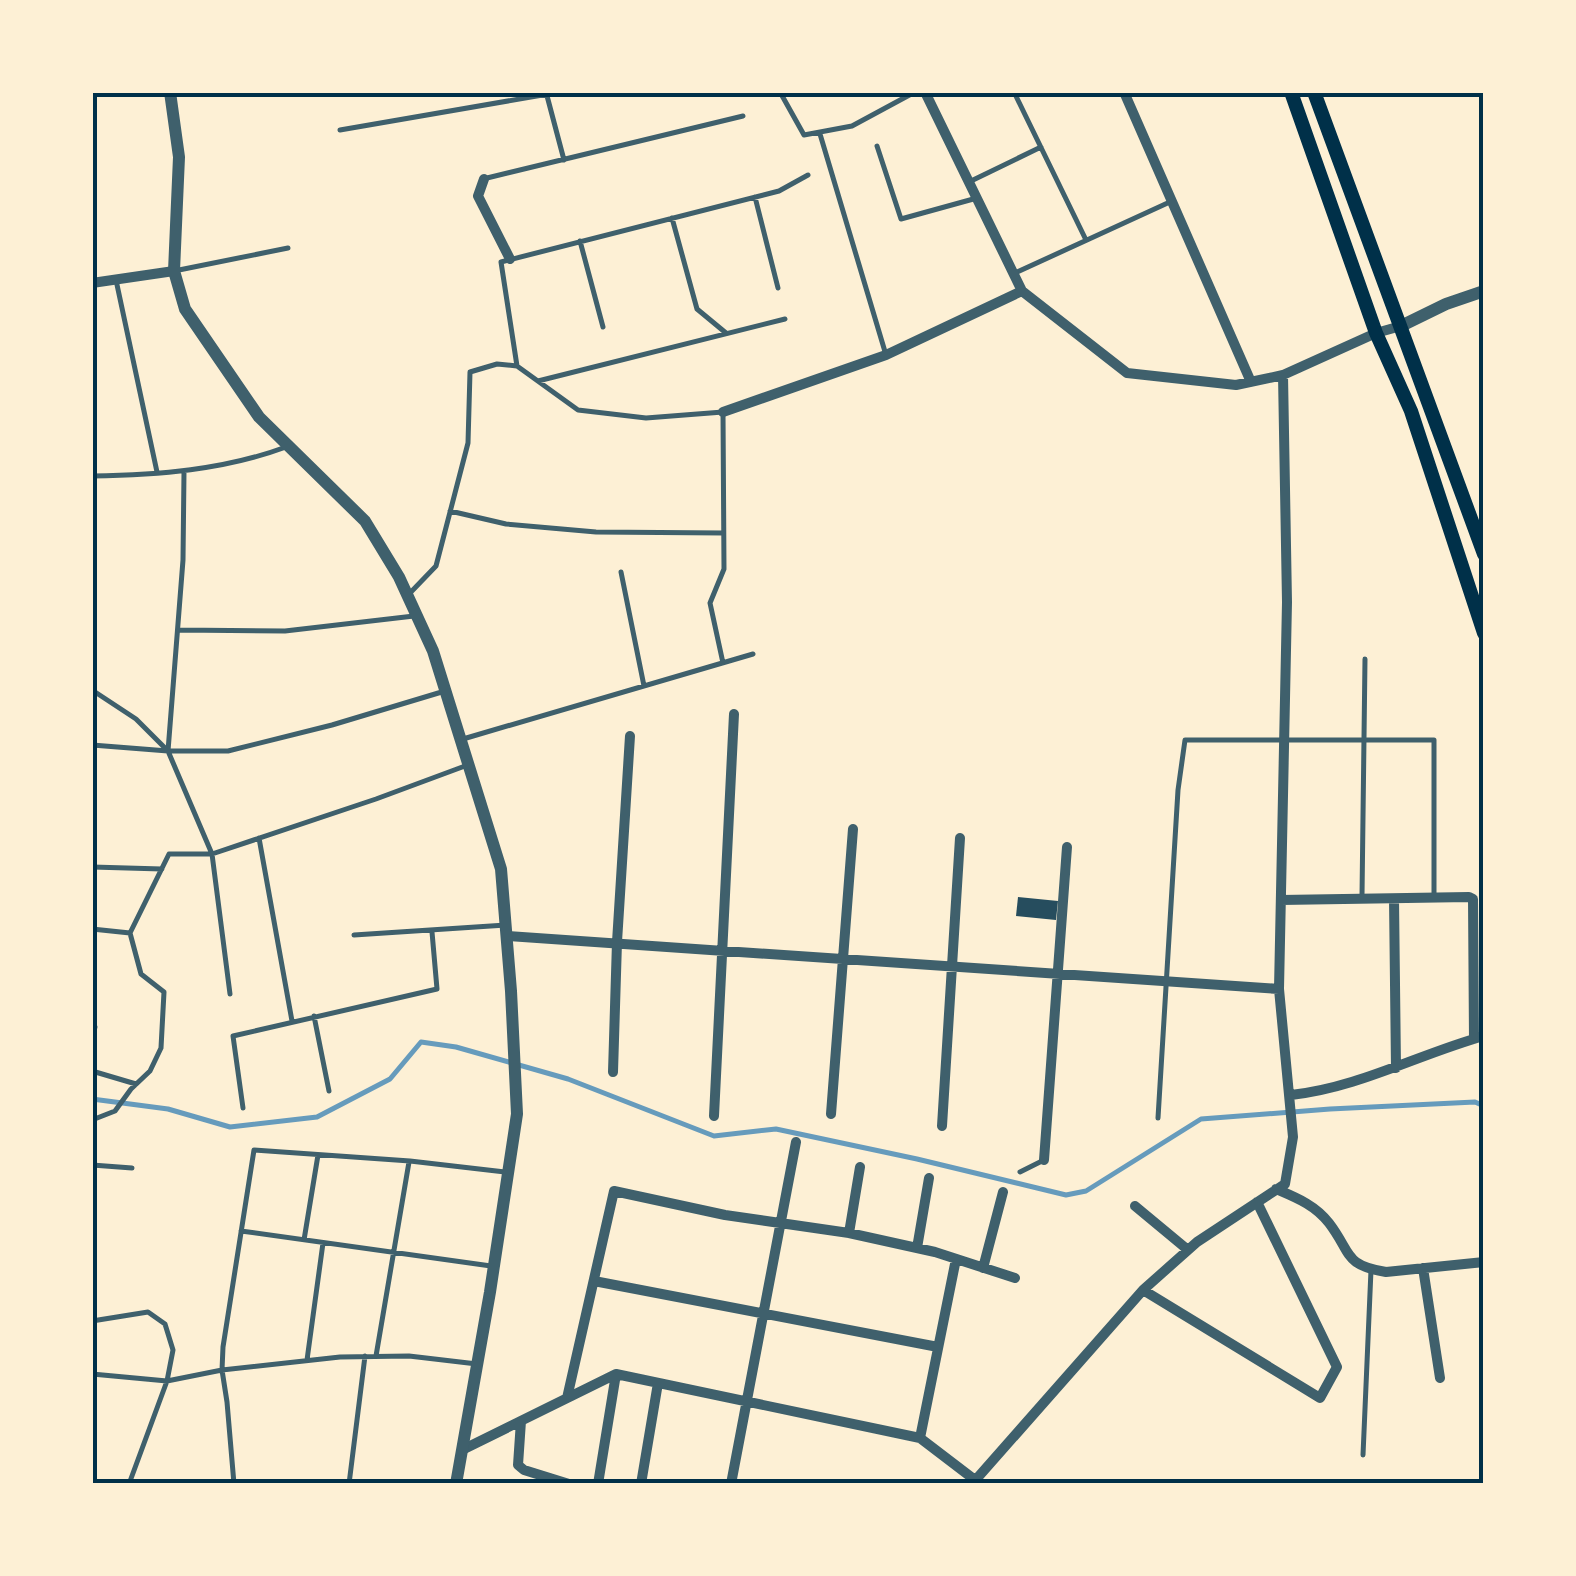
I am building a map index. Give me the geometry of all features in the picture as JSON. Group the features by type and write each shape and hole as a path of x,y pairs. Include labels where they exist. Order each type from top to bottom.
{"main road":[{"path":"1291,92 1376,333 1412,411 1484,633"},
{"path":"1314,92 1484,554"}],"street":[{"path":"170,92 179,157 174,271 185,309 258,418 365,521 408,595 432,652 501,869 518,1114 456,1484"},
{"path":"925,92 1022,291 1127,373 1236,385 1283,375 1484,291"},
{"path":"1124,92 1252,382"},
{"path":"484,179 478,196 510,259"},
{"path":"92,283 174,271"},
{"path":"723,412 886,354 1022,291"},
{"path":"462,1450 616,1374 920,1438 974,1482 1142,1290 1188,1250 1285,1184 1293,1136 1279,989 1288,602 1283,375"},
{"path":"714,1116 734,714"},
{"path":"613,1072 630,736"},
{"path":"831,1114 853,830"},
{"path":"942,1126 960,838"},
{"path":"1044,1160 1067,847"},
{"path":"1394,899 1396,1068"},
{"path":"1281,900 1473,899 1479,1038 1396,1068 1291,1098"},
{"path":"507,931 722,951 1279,989"},
{"path":"731,1484 796,1142"},
{"path":"849,1233 860,1167"},
{"path":"917,1248 928,1178"},
{"path":"1276,1190 1306,1201 1328,1221 1353,1262 1371,1270 1386,1272 1484,1262"},
{"path":"567,1398 614,1191 725,1215 849,1233 917,1248 1015,1278"},
{"path":"982,1268 1003,1192"},
{"path":"1142,1290 1320,1398 1338,1368 1257,1202"},
{"path":"1135,1206 1188,1250"},
{"path":"920,1438 956,1259"},
{"path":"1423,1268 1440,1378"},
{"path":"594,1280 938,1347"},
{"path":"598,1484 616,1374"},
{"path":"641,1484 658,1383"},
{"path":"522,1420 518,1464 524,1470 568,1484"}],"lane":[{"path":"340,130 560,92"},
{"path":"780,92 804,135 852,126 915,92"},
{"path":"1014,92 1086,240"},
{"path":"546,94 564,160"},
{"path":"484,179 743,116"},
{"path":"820,134 886,354"},
{"path":"877,146 901,219 977,198"},
{"path":"969,182 1041,148"},
{"path":"517,366 501,262 779,190 808,175"},
{"path":"755,196 778,288"},
{"path":"1013,274 1172,202"},
{"path":"672,218 697,309 727,334"},
{"path":"580,241 603,327"},
{"path":"174,271 288,248"},
{"path":"116,280 158,473"},
{"path":"538,381 785,319"},
{"path":"408,595 436,566 468,443 470,372 498,364 517,366 578,410 646,418 723,412 724,569 710,602 723,663"},
{"path":"92,476 184,472 256,458 289,446"},
{"path":"168,752 184,560 184,472"},
{"path":"450,512 506,524 596,532 723,533"},
{"path":"621,572 644,686"},
{"path":"178,630 284,631 416,616"},
{"path":"460,740 753,654"},
{"path":"1362,899 1365,659"},
{"path":"92,690 136,718 168,752 212,854 230,994"},
{"path":"92,745 168,752 228,751 445,691"},
{"path":"1158,1118 1178,790 1185,740 1434,740 1434,898"},
{"path":"92,1120 116,1111 150,1070 161,1048 164,992 141,974 130,933 169,854 212,854 468,764"},
{"path":"260,838 292,1021"},
{"path":"92,866 162,869"},
{"path":"92,929 130,933"},
{"path":"354,935 507,931"},
{"path":"243,1108 232,1036 437,989 432,932"},
{"path":"314,1016 328,1090"},
{"path":"92,1027 92,1039"},
{"path":"92,1071 133,1086"},
{"path":"234,1484 223,1347 254,1150 508,1172"},
{"path":"304,1240 318,1154"},
{"path":"1020,1172 1044,1160"},
{"path":"376,1356 410,1161"},
{"path":"92,1166 132,1168"},
{"path":"241,1231 494,1267"},
{"path":"307,1360 324,1242"},
{"path":"1363,1454 1371,1270"},
{"path":"92,1320 148,1312 165,1324 173,1350 166,1381 129,1484"},
{"path":"350,1484 364,1356"},
{"path":"92,1374 166,1381 222,1370 364,1356 409,1356 477,1364"}],"building":[{"path":"1018,897 1058,901 1056,920 1016,916"}],"waterway":[{"path":"92,1099 168,1109 230,1127 317,1117 390,1079 421,1042 456,1047 568,1079 714,1136 776,1129 1066,1195 1086,1191 1201,1119 1475,1102 1484,1106"}]}
